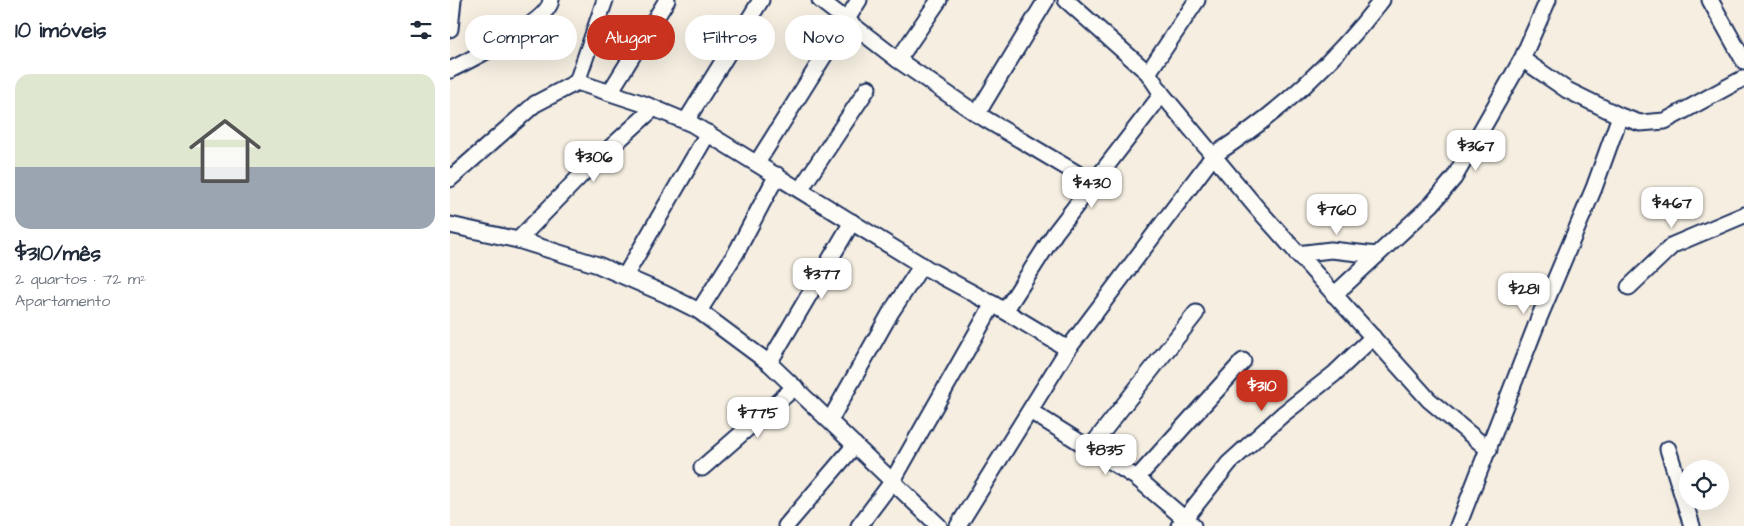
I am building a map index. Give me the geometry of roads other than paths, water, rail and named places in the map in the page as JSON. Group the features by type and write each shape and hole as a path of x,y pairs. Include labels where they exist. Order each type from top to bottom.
{"street":[{"path":"450,70 530,25 549,10 551,0"},
{"path":"450,179 490,146 527,110 577,82 605,0"},
{"path":"610,92 667,0"},
{"path":"686,121 761,0"},
{"path":"820,0 839,15"},
{"path":"850,15 859,0"},
{"path":"898,60 939,0"},
{"path":"977,114 1046,0"},
{"path":"1066,0 1148,73 1162,94 1334,295 1429,400 1489,450"},
{"path":"1148,73 1197,0"},
{"path":"958,526 1068,349 1214,155 1248,134 1292,98 1382,0"},
{"path":"1334,295 1432,204 1454,178 1522,59 1548,0"},
{"path":"1710,0 1744,61"},
{"path":"450,29 452,4"},
{"path":"862,33 977,114 1093,183"},
{"path":"1522,59 1567,90 1620,116 1640,123 1665,121 1744,78"},
{"path":"757,163 822,60"},
{"path":"577,82 610,92 686,121 922,265 1068,349"},
{"path":"800,190 868,88"},
{"path":"859,526 892,482 999,308 1162,94"},
{"path":"518,240 588,168 654,108"},
{"path":"1458,526 1489,450 1514,381 1594,188 1620,116"},
{"path":"624,276 708,134"},
{"path":"699,311 736,254 777,175"},
{"path":"1629,287 1673,245 1744,215"},
{"path":"769,363 852,222"},
{"path":"450,225 518,240 598,265 699,311 769,363 939,526"},
{"path":"1297,254 1331,250 1377,255"},
{"path":"830,420 891,312 922,265"},
{"path":"1090,448 1196,313"},
{"path":"1030,410 1137,478 1186,524 1229,463 1283,414 1334,374 1373,337"},
{"path":"1137,478 1243,361"},
{"path":"702,468 795,387"},
{"path":"786,526 854,445"},
{"path":"1668,449 1692,526"}]}
